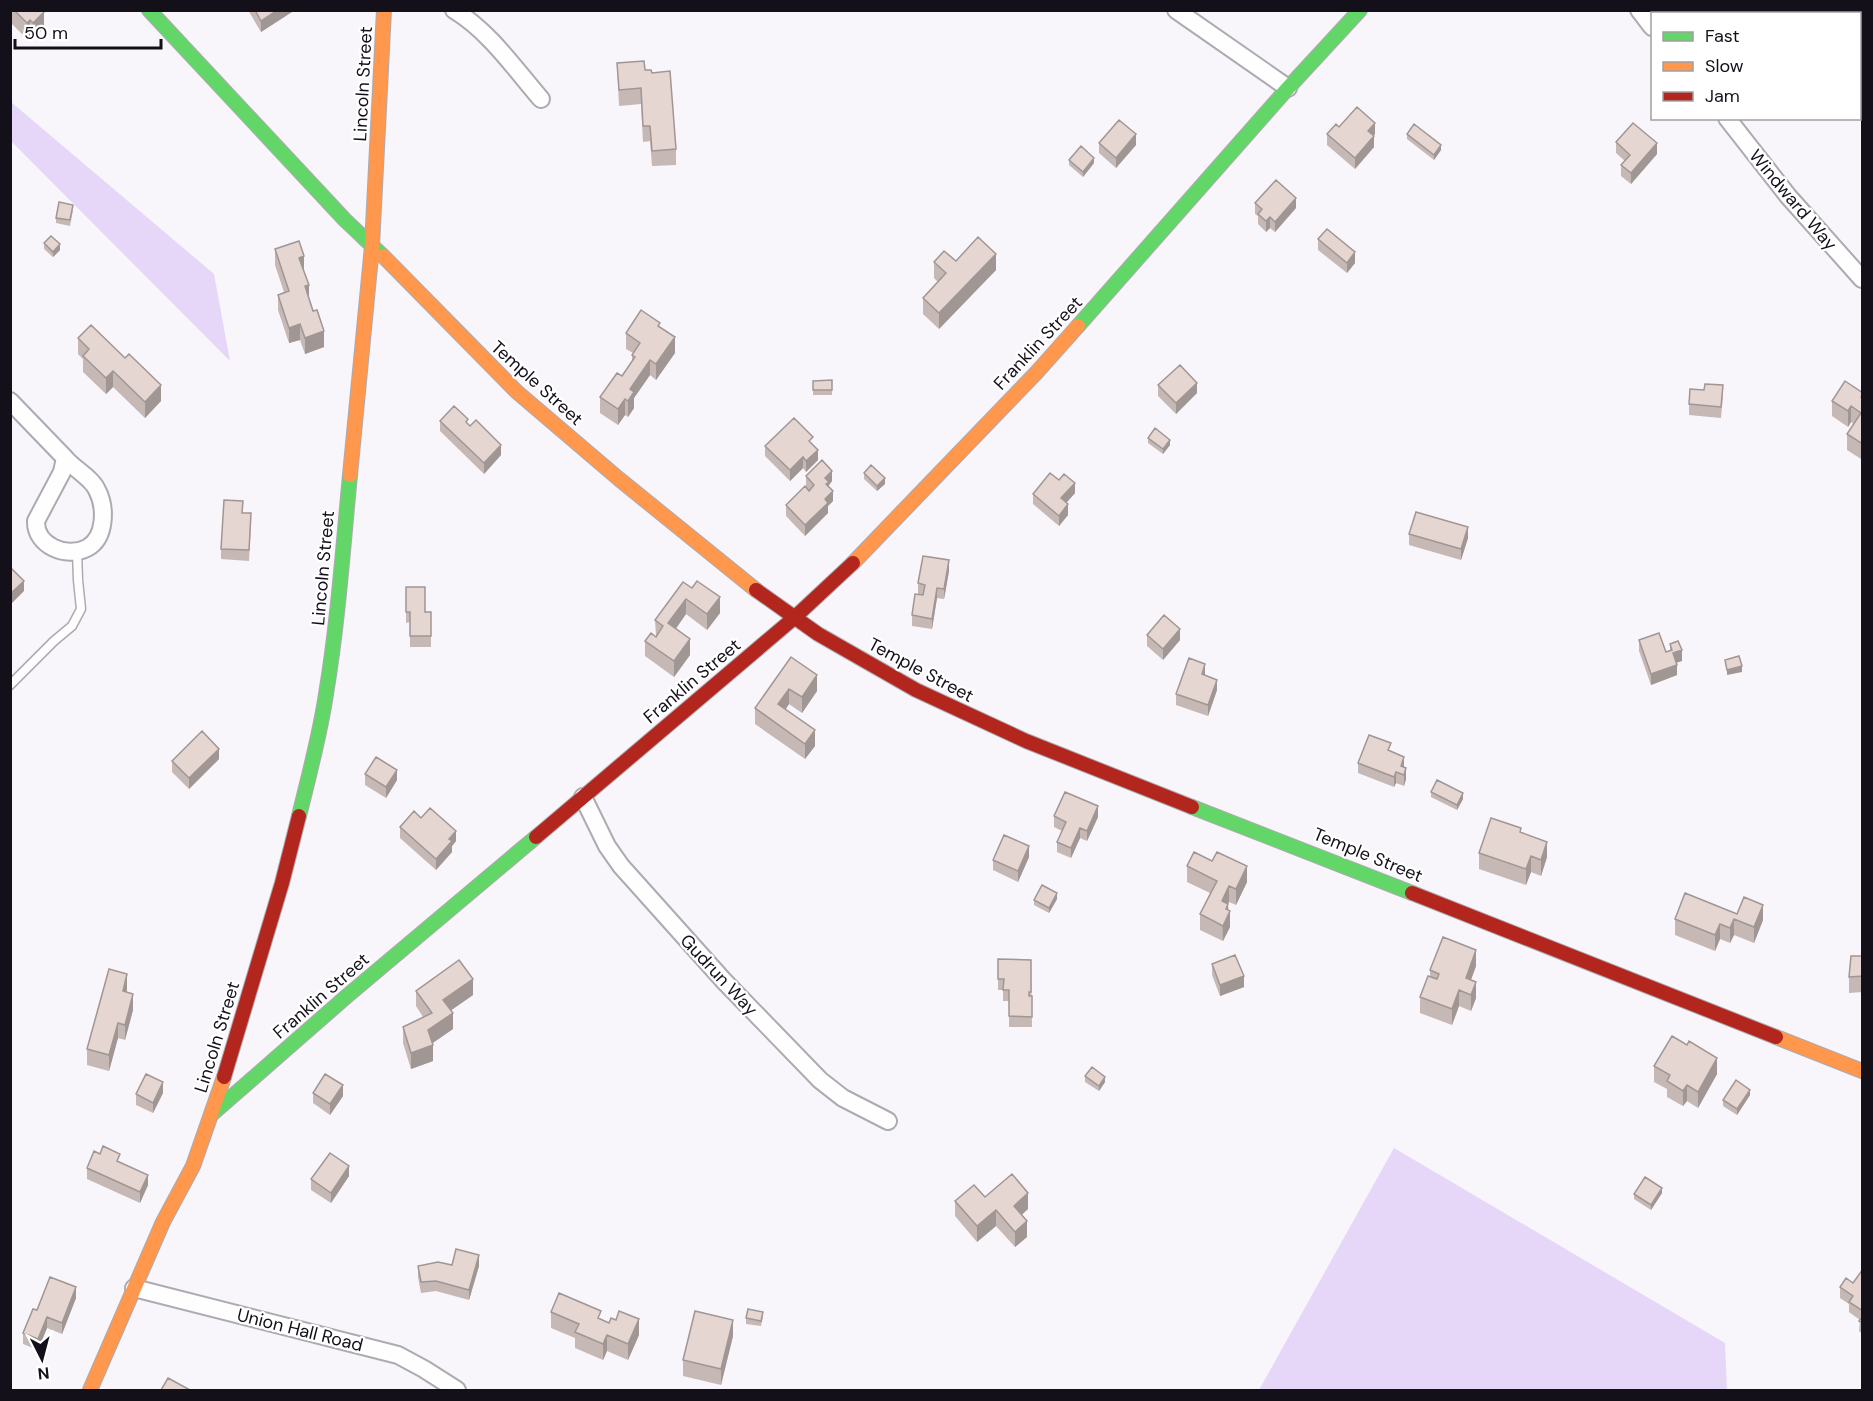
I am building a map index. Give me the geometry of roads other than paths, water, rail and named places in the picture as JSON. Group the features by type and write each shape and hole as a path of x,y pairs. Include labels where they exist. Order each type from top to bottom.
{"main road":[{"name":"Temple Street","path":"149,10 345,220 410,282 487,363 525,399 619,479 794,618 916,690 1026,741 1863,1071"},
{"name":"Lincoln Street","path":"212,1114 282,883 309,777 324,705 335,631 372,246 384,10"},
{"name":"Franklin Street","path":"90,1390 163,1222 193,1166 212,1114 347,996 794,618 856,560 1036,372 1360,10"}],"street":[{"path":"454,10 490,41 540,99"},
{"path":"1176,10 1288,88"},
{"path":"1639,10 1651,25"},
{"name":"Windward Way","path":"1729,120 1788,196 1863,279"},
{"path":"10,401 65,458 73,468 96,488 103,510 103,521 95,541 88,548 77,551 52,548 45,543 35,529 36,521 62,472 65,458"},
{"name":"Gudrun Way","path":"583,796 608,846 621,866 724,981 820,1080 843,1098 888,1121"},
{"name":"Union Hall Road","path":"134,1288 398,1355 457,1390"}],"lane":[{"path":"10,685 72,626 81,609 77,551"}]}
